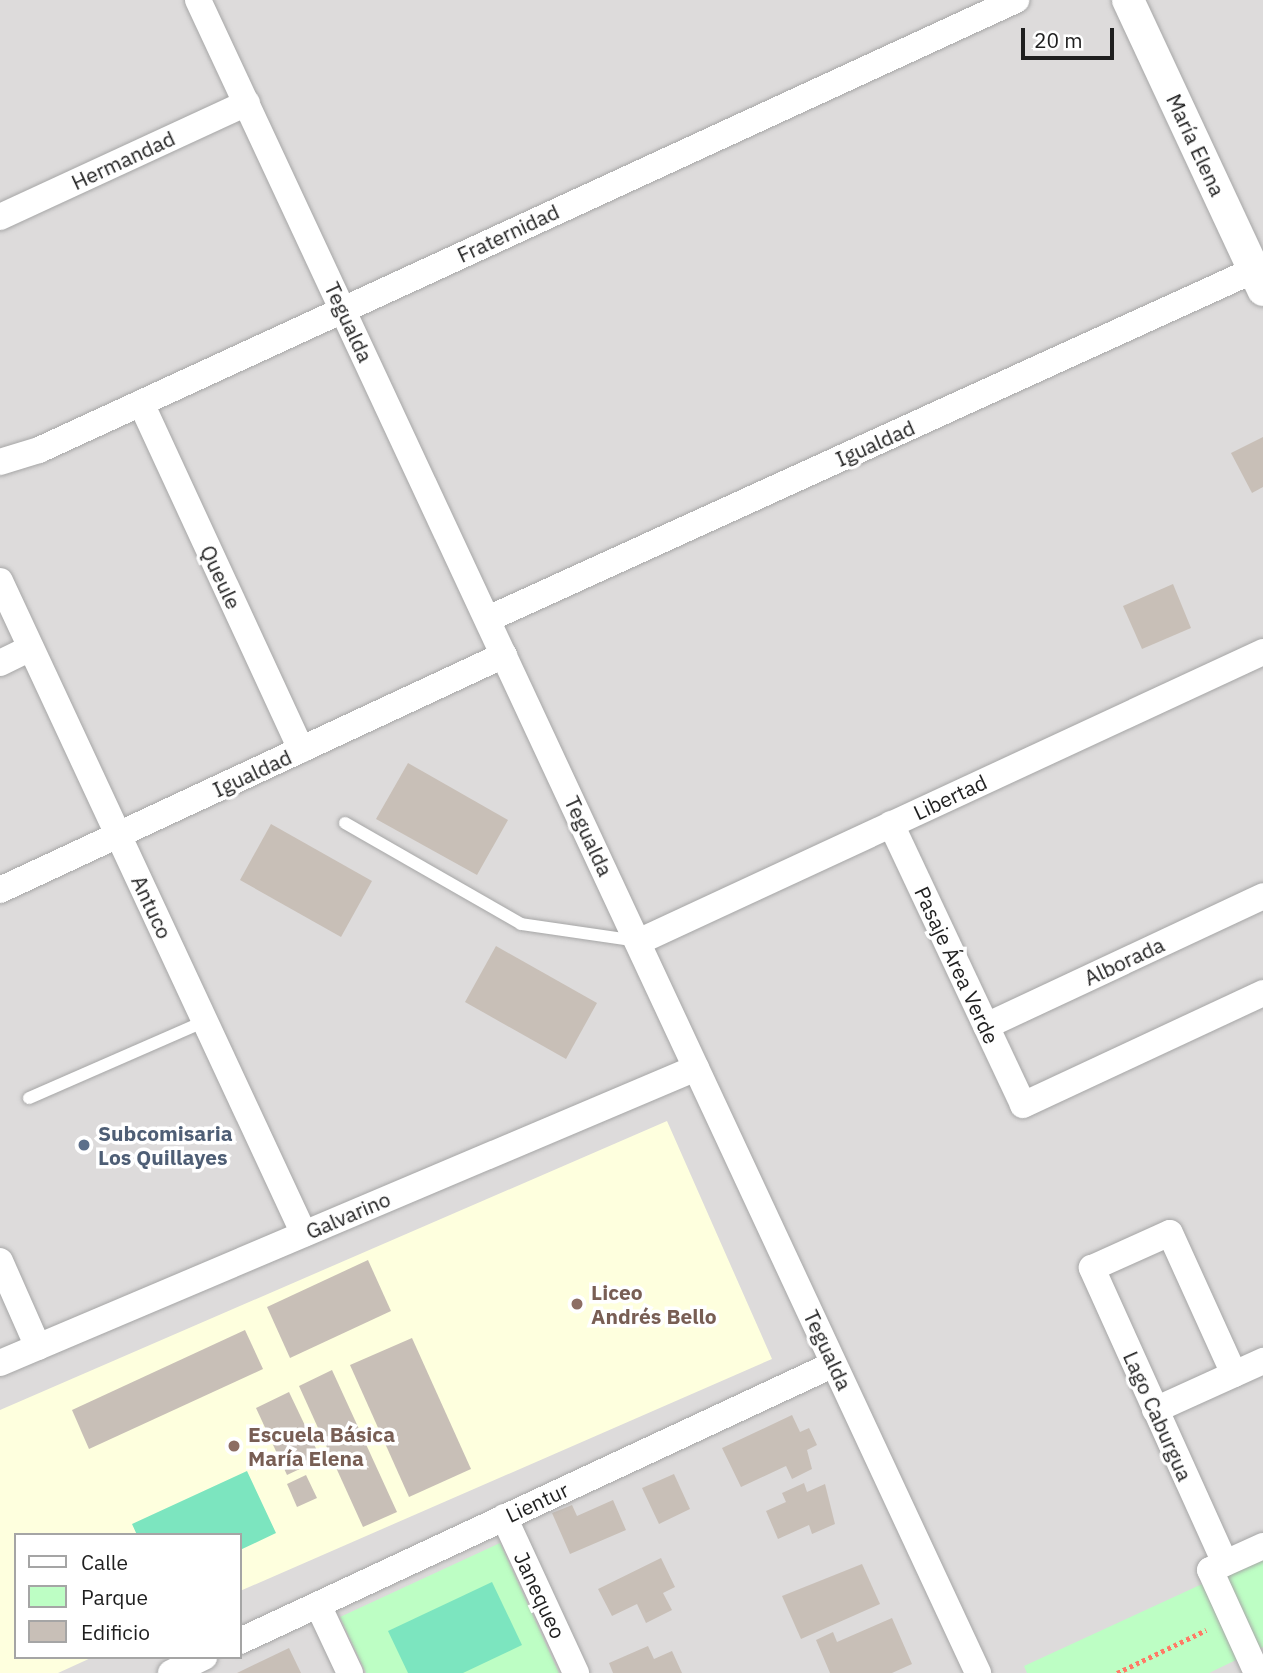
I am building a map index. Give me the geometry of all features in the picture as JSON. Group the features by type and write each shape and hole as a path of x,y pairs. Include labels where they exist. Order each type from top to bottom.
{"street":[{"name":"Tegualda","path":"198,0 978,1673"},
{"name":"Fraternidad","path":"0,462 141,404 1016,0"},
{"name":"María Elena","path":"1128,0 1260,276"},
{"name":"Hermandad","path":"0,217 247,103"},
{"name":"Igualdad","path":"488,619 1260,276"},
{"name":"Queule","path":"141,404 301,750"},
{"name":"Antuco","path":"0,581 304,1234"},
{"path":"0,663 32,648"},
{"name":"Libertad","path":"638,942 1263,652"},
{"name":"Igualdad","path":"0,890 504,655"},
{"name":"Pasaje Área Verde","path":"891,824 1023,1105 1263,993"},
{"name":"Alborada","path":"986,1026 1263,896"},
{"name":"Galvarino","path":"0,1363 696,1068"},
{"name":"Lago Caburgua","path":"1225,1563 1092,1268 1170,1233 1234,1374"},
{"path":"0,1261 38,1347"},
{"path":"1156,1410 1263,1361"},
{"name":"Lientur","path":"242,1640 834,1364"},
{"name":"Janequeo","path":"504,1517 576,1673"},
{"path":"1258,1666 1210,1570 1263,1546"},
{"path":"318,1605 349,1673"},
{"path":"171,1673 201,1659"}],"lane":[{"path":"345,823 521,924 638,942"},
{"path":"29,1098 205,1021"}],"path":[{"path":"1117,1673 1232,1618"}],"shaded area":[{"path":"0,0 1263,0 1263,1673 0,1673"},
{"path":"667,1121 772,1359 242,1590 242,1533 14,1533 14,1659 89,1659 58,1673 0,1673 0,1410"}],"green space":[{"path":"247,1471 276,1533 242,1549 242,1533 136,1533 132,1524"},
{"path":"500,1543 559,1673 366,1673 340,1617"},
{"path":"1263,1556 1263,1647 1209,1673 1027,1673 1024,1666"},
{"path":"492,1582 522,1645 463,1673 408,1673 388,1631"}],"building":[{"path":"1263,437 1263,487 1252,493 1231,453"},
{"path":"1173,584 1191,628 1142,649 1123,606"},
{"path":"408,763 508,820 477,875 376,819"},
{"path":"271,824 372,881 341,937 240,880"},
{"path":"496,946 597,1003 566,1059 465,1002"},
{"path":"368,1260 391,1311 290,1358 267,1307"},
{"path":"245,1330 263,1369 89,1449 72,1410"},
{"path":"412,1338 471,1469 409,1497 350,1365"},
{"path":"332,1370 397,1512 363,1527 299,1386"},
{"path":"289,1392 321,1459 287,1475 256,1408"},
{"path":"792,1415 800,1432 809,1428 817,1445 807,1450 812,1469 792,1479 786,1466 741,1487 722,1448"},
{"path":"674,1474 690,1509 659,1524 642,1488"},
{"path":"306,1475 317,1498 297,1507 287,1484"},
{"path":"804,1483 807,1492 825,1484 835,1524 812,1534 809,1525 778,1539 766,1511 786,1502 782,1493"},
{"path":"613,1500 626,1530 570,1554 552,1513 572,1505 577,1516"},
{"path":"661,1558 675,1587 663,1593 672,1610 646,1623 637,1604 612,1616 598,1589"},
{"path":"862,1564 880,1604 801,1639 782,1596"},
{"path":"892,1618 912,1664 892,1673 830,1673 816,1640 833,1632 837,1642"},
{"path":"648,1646 654,1659 672,1651 682,1673 613,1673 609,1663"},
{"path":"289,1648 301,1673 237,1673"}],"place":[{"name":"Subcomisaria Los Quillayes","path":"84,1145"},
{"name":"Liceo Andrés Bello","path":"577,1304"},
{"name":"Escuela Básica María Elena","path":"234,1446"}]}
